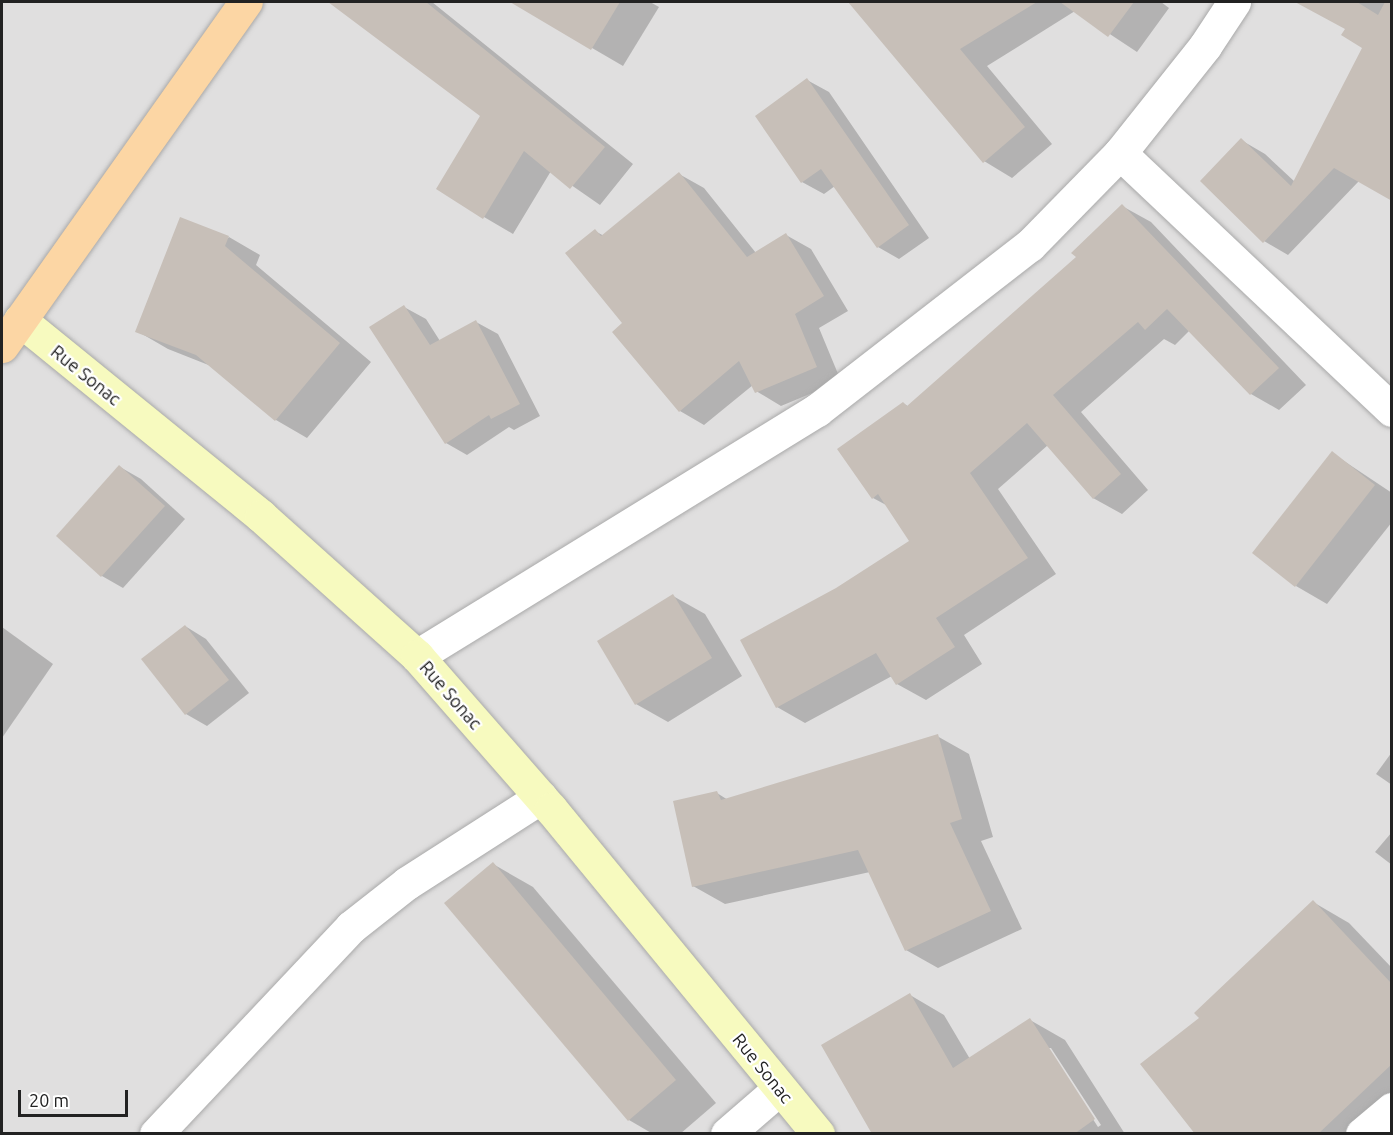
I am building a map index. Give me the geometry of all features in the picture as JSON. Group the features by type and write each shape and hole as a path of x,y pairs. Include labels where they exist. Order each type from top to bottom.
{"main road":[{"path":"11,333 246,2"}],"street":[{"path":"417,656 817,410 1030,245 1120,153 1205,46 1234,2"},
{"path":"1120,153 1392,410"},
{"name":"Rue Sonac","path":"11,333 261,516 417,656 541,797 818,1134"},
{"path":"156,1134 351,927 406,883 541,797"},
{"path":"727,1134 779,1089"},
{"path":"1362,1134 1392,1109"}],"shaded area":[{"path":"2,2 1391,2 1391,1133 2,1133"}],"building":[{"path":"328,2 426,2 605,147 570,189 524,151 483,219 436,189 480,116"},
{"path":"510,2 620,2 591,50"},
{"path":"848,2 1037,2 960,49 1025,127 983,163"},
{"path":"1060,2 1134,2 1108,37"},
{"path":"1295,2 1357,2 1378,15 1385,2 1392,2 1392,201 1334,168 1263,243 1200,181 1241,138 1291,186 1362,48 1341,35 1345,29"},
{"path":"807,78 909,225 877,248 821,169 801,183 755,116"},
{"path":"679,172 747,257 786,233 824,296 795,314 817,367 755,393 739,361 679,412 612,332 622,323 565,253 595,229 601,236"},
{"path":"1122,204 1279,368 1250,395 1167,309 1145,330 1138,322 1053,395 1121,474 1093,499 1027,423 970,473 1028,558 936,618 955,647 896,685 876,653 776,708 740,640 836,588 909,541 878,494 872,499 837,449 903,402 907,406 1076,257 1071,253"},
{"path":"180,217 229,236 225,246 340,343 275,421 196,355 135,332"},
{"path":"404,305 430,345 476,320 520,404 491,419 489,415 445,444 369,327"},
{"path":"1332,451 1375,485 1295,587 1252,553"},
{"path":"119,465 165,506 101,577 56,536"},
{"path":"673,594 712,658 635,705 597,641"},
{"path":"185,625 229,680 185,715 141,659"},
{"path":"938,734 962,819 950,823 991,911 905,951 858,850 692,887 673,801 717,791 721,800"},
{"path":"493,862 676,1080 628,1121 444,903"},
{"path":"1313,900 1392,984 1392,1064 1318,1134 1195,1134 1140,1064 1199,1018 1194,1013"},
{"path":"910,993 953,1068 1030,1018 1095,1119 1074,1134 872,1134 821,1045"}]}
